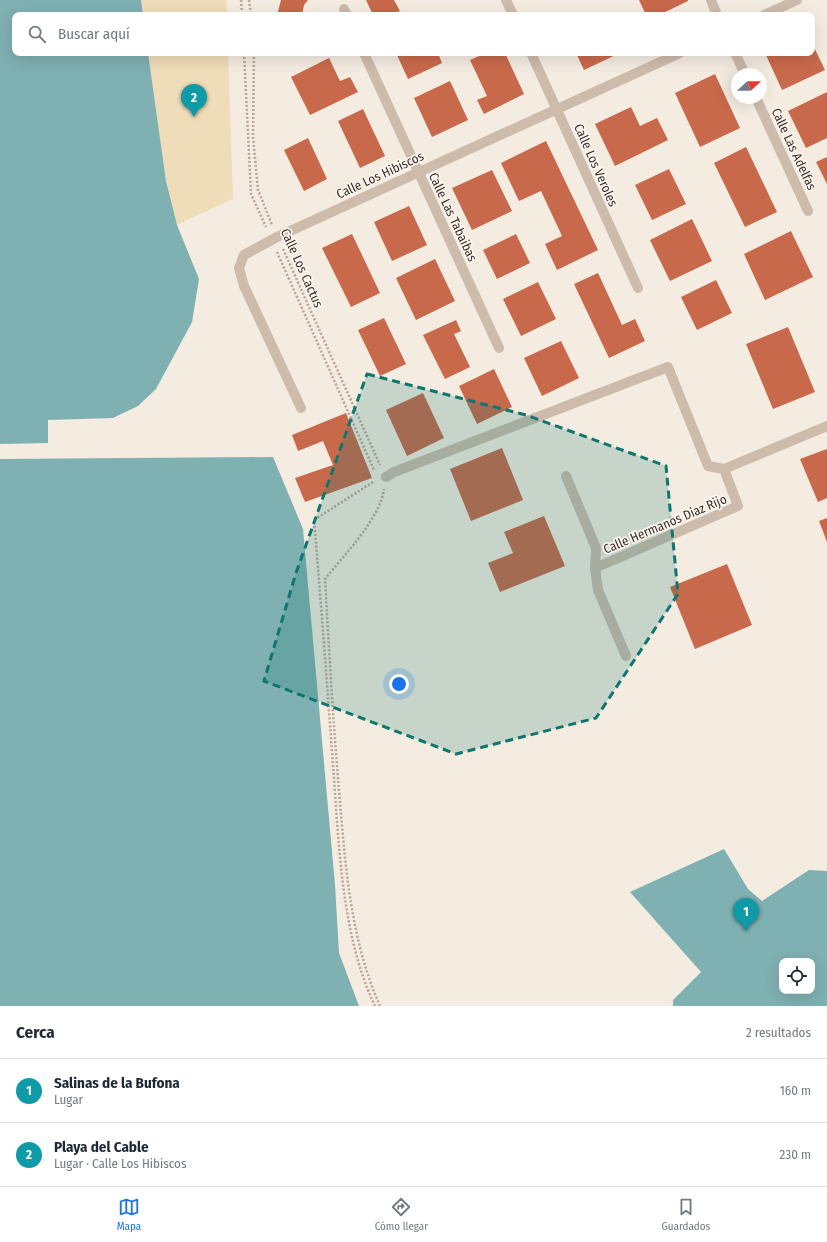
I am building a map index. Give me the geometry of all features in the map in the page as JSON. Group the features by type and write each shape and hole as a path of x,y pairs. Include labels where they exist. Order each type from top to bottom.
{"street":[{"path":"506,0 512,12"},
{"path":"710,0 716,12"},
{"path":"771,12 797,0"},
{"name":"Calle Las Tabaibas","path":"365,56 499,348"},
{"name":"Calle Los Veroles","path":"532,56 638,288"},
{"name":"Calle Los Hibiscos","path":"301,408 244,286 239,268 244,255 274,238 673,56"},
{"path":"736,56 742,68"},
{"name":"Calle Las Adelfas","path":"759,104 808,211"},
{"path":"382,478 394,472 668,366 708,466 724,469 827,426"},
{"name":"Calle Hermanos Diaz Rijo","path":"595,568 738,506 724,469"},
{"name":"Calle Hermanos Diaz Rijo","path":"566,476 596,548 595,568 598,590 626,656"}],"path":[{"path":"242,0 242,12"},
{"path":"249,0 251,12"},
{"path":"244,56 252,194 274,238 375,472"},
{"name":"Calle Los Cactus","path":"254,56 253,137 258,190 274,238 382,478"},
{"path":"375,1006 368,992 353,943 340,854 314,520 382,478"},
{"path":"380,1006 360,949 343,843 325,579 373,518 382,501 382,478"}],"highlighted area":[{"path":"367,374 526,415 666,466 678,594 596,718 456,754 264,681 296,573"}],"sand":[{"path":"141,0 226,0 227,12 143,12"},
{"path":"148,56 228,56 233,199 176,225 166,181"}],"water":[{"path":"0,0 141,0 143,12 12,12 12,56 148,56 166,181 177,225 199,279 192,322 156,389 138,406 113,418 48,420 48,443 0,444"},
{"path":"273,457 303,529 335,885 339,953 359,1006 0,1006 0,459"},
{"path":"724,849 748,889 762,901 809,870 827,871 827,1006 673,1006 673,1000 701,972 630,892"}],"building":[{"path":"281,0 308,0 304,5 303,12 278,12"},
{"path":"366,0 394,0 400,11 398,12 372,12"},
{"path":"639,0 688,0 665,12 645,12"},
{"path":"815,49 825,70 782,90 766,56 815,56"},
{"path":"397,56 439,56 442,63 408,79"},
{"path":"479,56 506,56 524,94 484,114 477,100 487,96 470,60"},
{"path":"577,56 614,56 584,70"},
{"path":"329,58 340,81 350,77 358,92 310,115 291,77"},
{"path":"715,74 740,128 700,147 675,93"},
{"path":"450,81 468,120 432,137 414,98"},
{"path":"827,92 827,138 806,148 788,111"},
{"path":"631,107 640,126 657,118 668,140 615,166 595,124"},
{"path":"363,109 385,156 360,168 338,121"},
{"path":"308,138 327,179 304,191 284,150"},
{"path":"546,141 598,250 557,270 545,244 562,236 541,191 519,201 501,163"},
{"path":"746,147 777,212 745,227 714,163"},
{"path":"827,157 827,184 816,162"},
{"path":"669,169 686,204 652,220 635,185"},
{"path":"492,170 512,211 472,230 452,188"},
{"path":"409,206 427,245 392,261 374,222"},
{"path":"692,219 712,261 670,281 650,240"},
{"path":"791,231 813,277 765,300 744,254"},
{"path":"352,234 380,293 351,307 322,248"},
{"path":"516,234 530,263 497,279 483,250"},
{"path":"435,259 455,301 416,320 396,278"},
{"path":"598,273 622,325 635,319 645,341 609,358 574,284"},
{"path":"716,280 732,313 697,330 681,297"},
{"path":"538,282 556,319 521,336 503,299"},
{"path":"384,318 406,364 380,376 358,330"},
{"path":"456,320 461,331 454,334 470,367 445,379 423,335"},
{"path":"788,327 815,392 773,409 746,344"},
{"path":"561,341 579,378 542,396 524,358"},
{"path":"494,369 512,407 477,424 459,386"},
{"path":"423,393 444,438 407,456 386,410"},
{"path":"346,413 372,478 305,502 295,478 333,465 323,441 298,451 292,435"},
{"path":"502,448 523,500 471,521 450,469"},
{"path":"827,449 827,498 818,502 800,459"},
{"path":"544,516 565,566 500,592 488,563 513,553 504,532"},
{"path":"827,518 827,542 819,521"},
{"path":"727,564 752,625 695,649 670,587"}],"place":[{"name":"Playa del Cable","path":"194,117"},
{"name":"Salinas de la Bufona","path":"746,931"}]}
